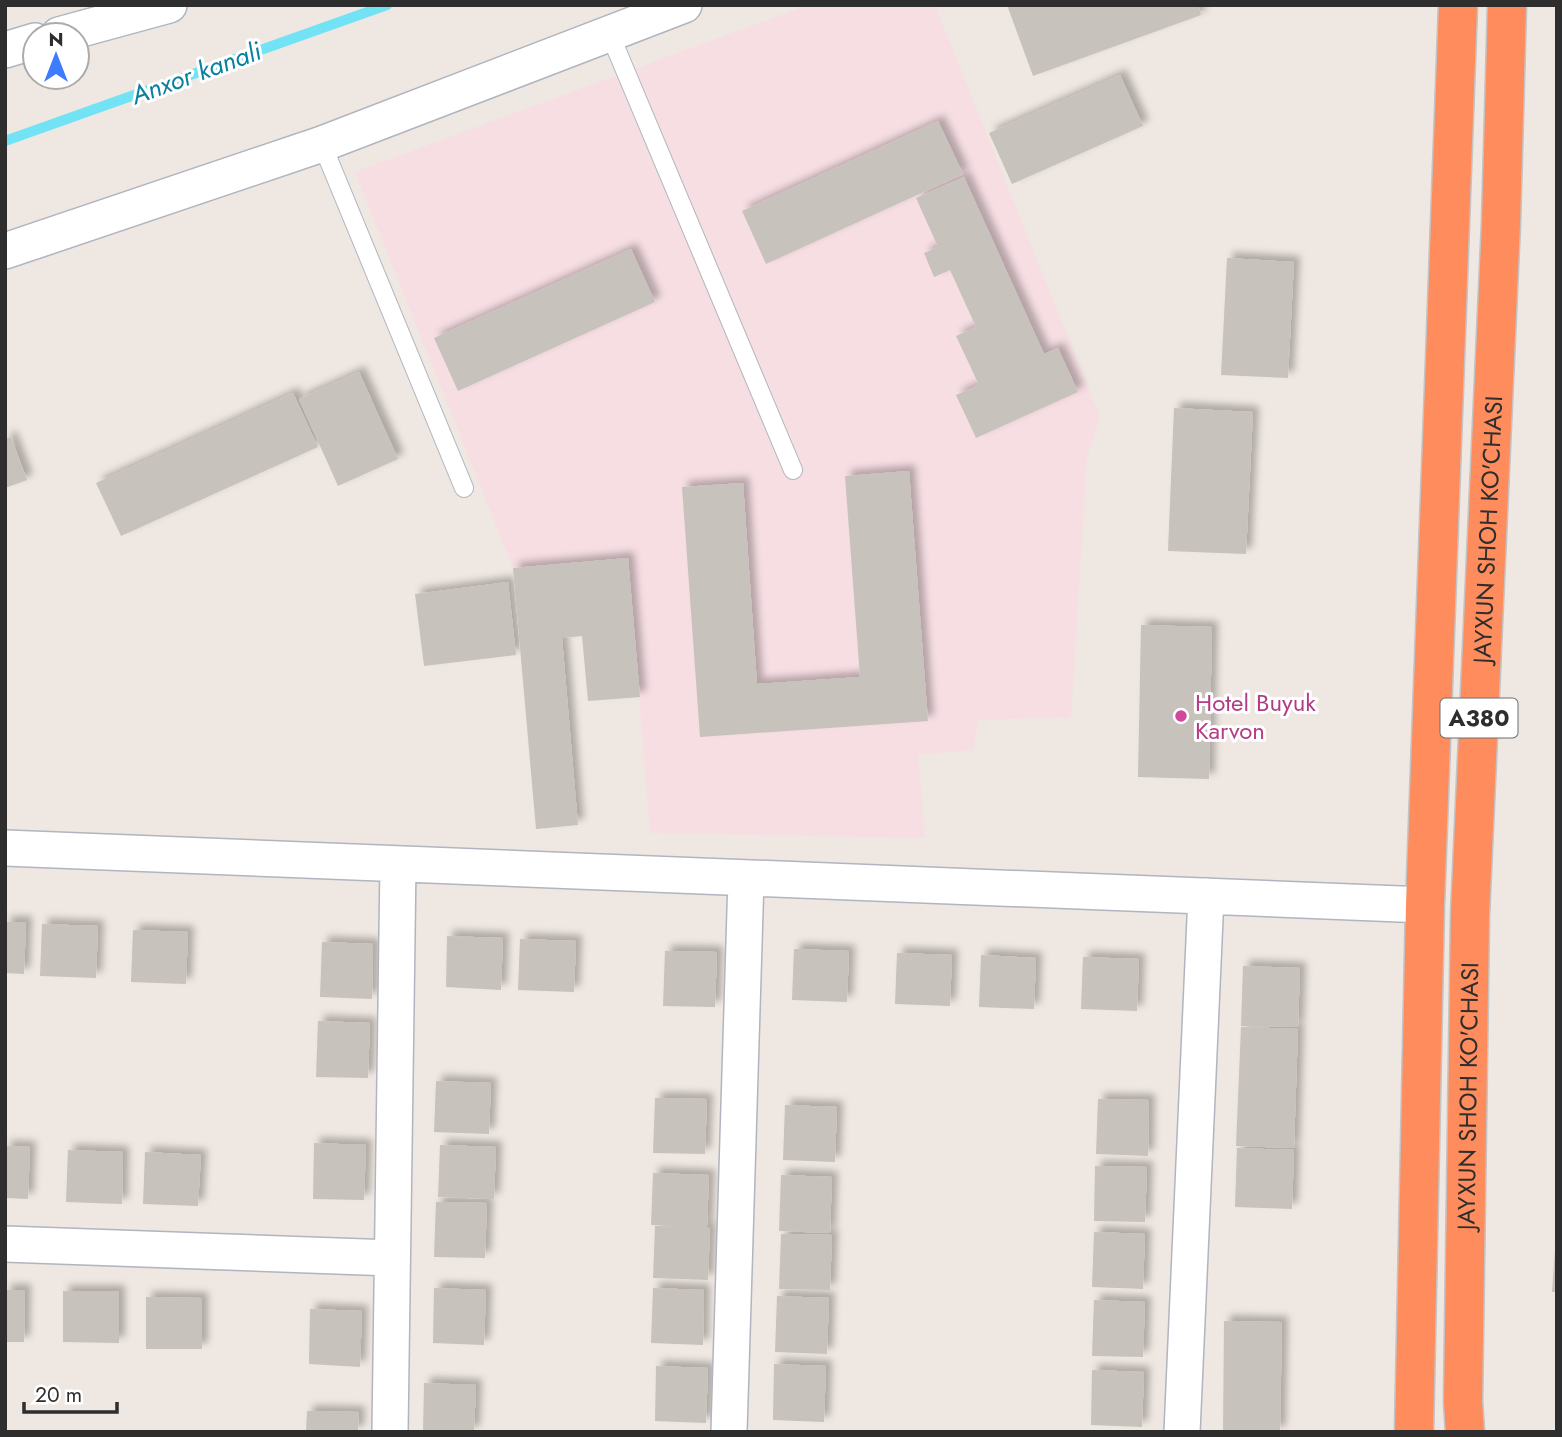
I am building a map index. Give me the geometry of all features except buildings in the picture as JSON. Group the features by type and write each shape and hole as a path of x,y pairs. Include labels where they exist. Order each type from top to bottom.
{"highway":[{"name":"JAYXUN SHOH KO'CHASI","path":"1414,1432 1425,905 1458,5"},
{"name":"JAYXUN SHOH KO'CHASI","path":"1465,1432 1471,915 1500,237 1507,5"}],"street":[{"path":"91,26 169,5"},
{"path":"5,251 322,144 684,5"},
{"path":"5,848 1425,905"},
{"path":"390,1432 398,864"},
{"path":"729,1432 746,878"},
{"path":"1182,1432 1206,896"},
{"path":"5,1244 392,1258"}],"lane":[{"path":"609,32 793,470"},
{"path":"322,144 464,488"}],"shaded area":[{"path":"808,5 935,5 1100,417 1087,458 1071,717 978,720 973,750 918,755 925,838 650,833 628,558 513,568 355,172"}],"waterway":[{"name":"Anxor kanali","path":"5,141 387,5"}],"place":[{"name":"Hotel Buyuk Karvon","path":"1181,716"}]}
